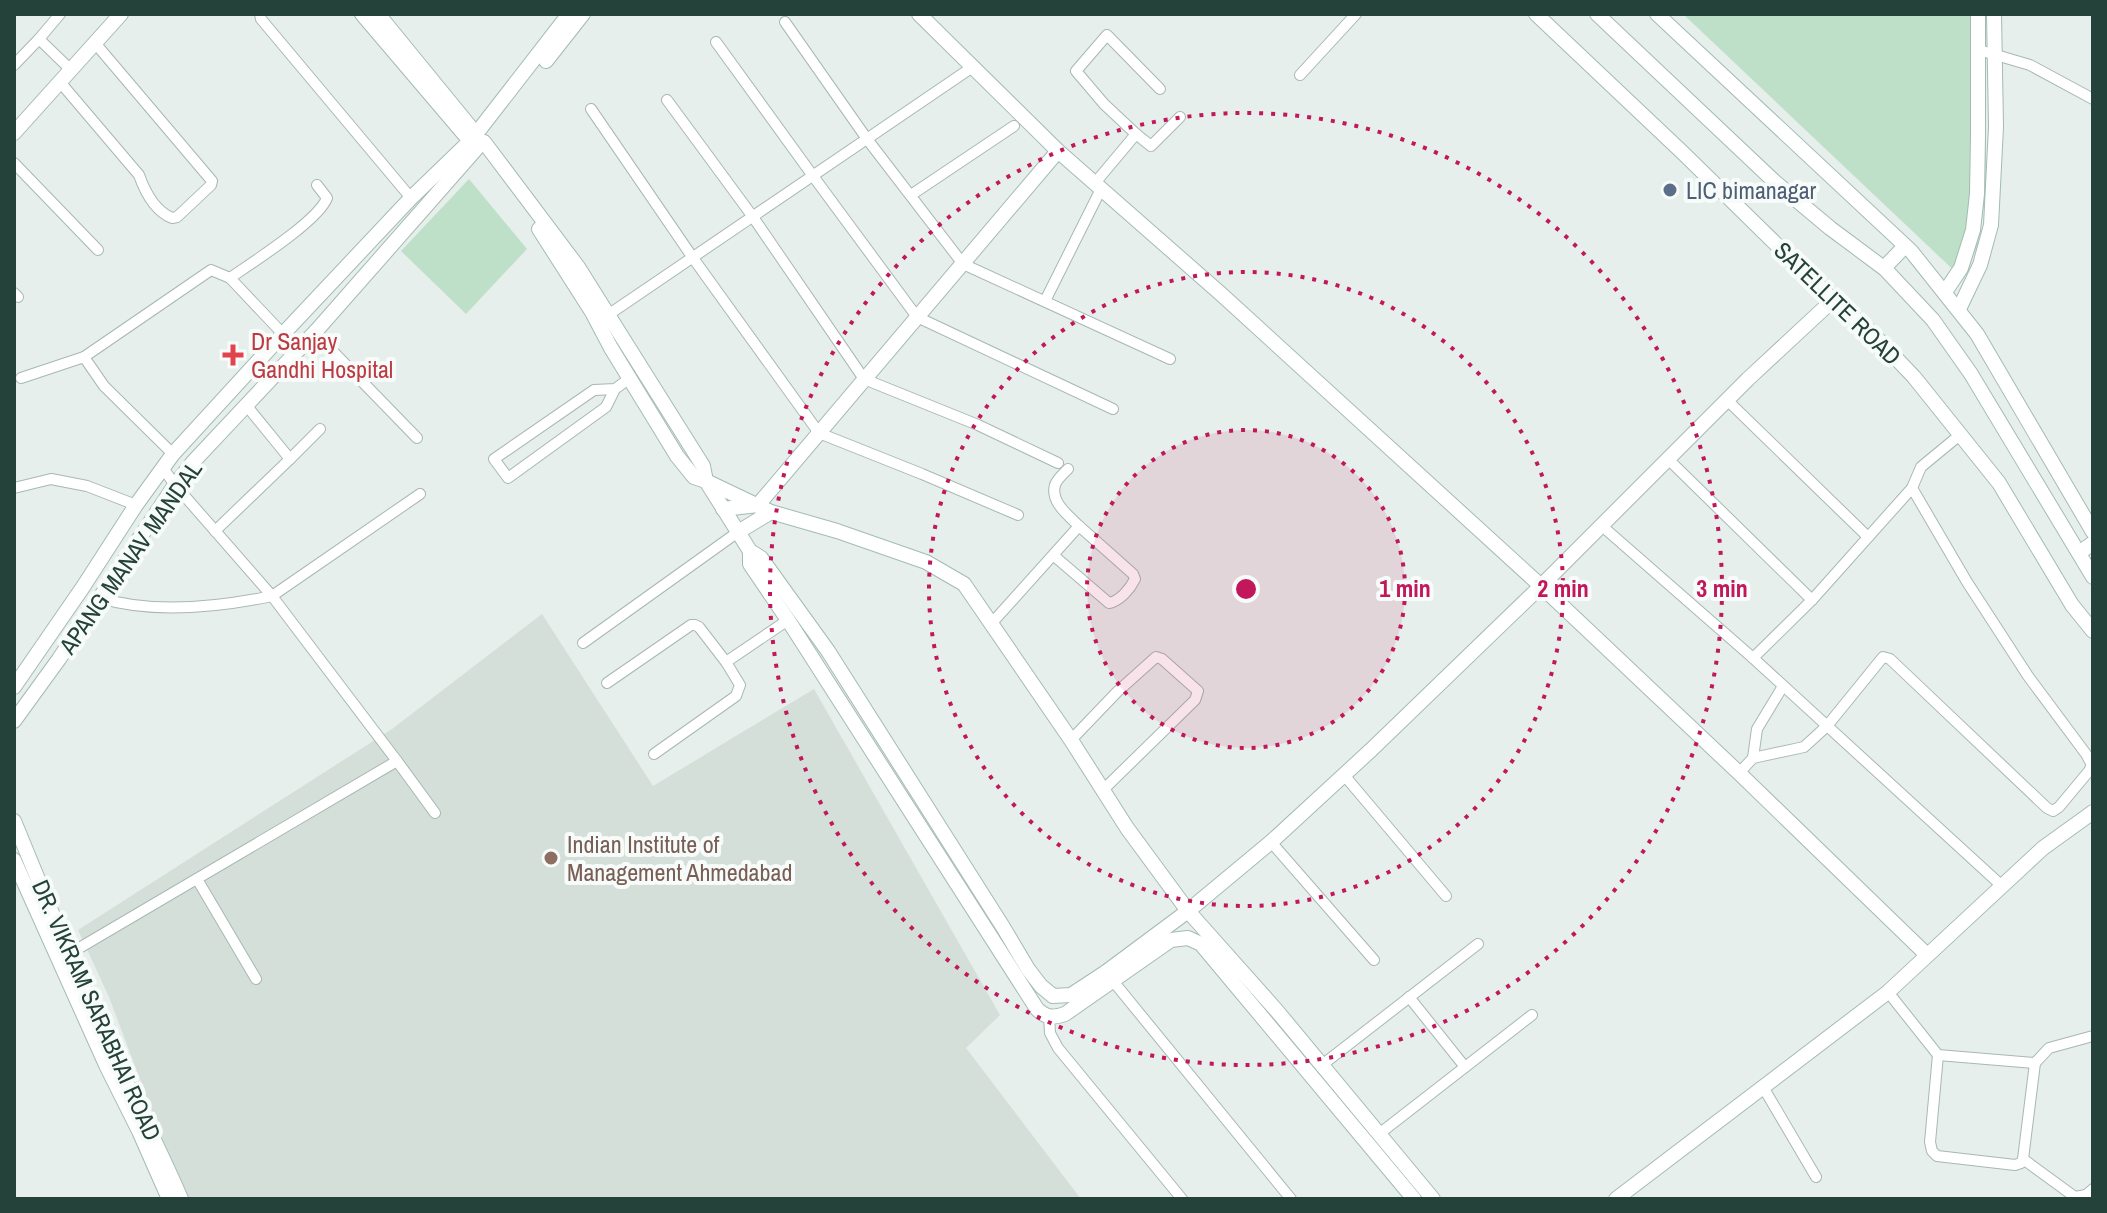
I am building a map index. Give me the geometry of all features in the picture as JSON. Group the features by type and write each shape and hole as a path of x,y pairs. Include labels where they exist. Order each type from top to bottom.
{"street":[{"path":"14,65 60,14"},
{"path":"14,133 121,14"},
{"path":"260,14 411,198"},
{"path":"362,14 478,142"},
{"path":"378,14 478,142 703,466 706,481 723,509 750,551 761,558 902,797 1037,1009 1056,1018 1171,940 1188,938 1201,944 1414,1199"},
{"path":"14,687 173,454 411,198 478,142 569,14"},
{"name":"APANG MANAV MANDAL","path":"14,721 193,462 316,331 583,14"},
{"path":"919,14 1058,151 1221,294 1541,586 1927,955"},
{"path":"1300,75 1356,14"},
{"name":"SATELLITE ROAD","path":"1536,14 1833,300 1872,333 1914,377 1999,483 2072,605 2093,631"},
{"name":"SATELLITE ROAD","path":"1597,14 1776,183 1884,268 1933,320 1971,374 2093,577"},
{"path":"1657,14 1905,246 1945,292 1994,362 2093,532"},
{"path":"1945,292 1961,268 1973,230 1977,194 1978,14"},
{"path":"1959,309 1980,265 1991,225 1996,127 1994,14"},
{"path":"785,22 867,139 963,264 1170,359"},
{"path":"1160,89 1107,35 1076,71 1104,104 1151,146 1180,117"},
{"path":"39,39 71,70"},
{"path":"716,42 917,317 1113,409"},
{"path":"60,82 139,175 144,191 164,215 177,217 211,185 212,181 95,43"},
{"path":"1979,50 2030,65 2093,99"},
{"path":"603,318 974,66"},
{"path":"667,100 753,217 864,379 978,425 1058,463"},
{"path":"591,109 819,433 1018,515"},
{"path":"911,195 1014,126"},
{"path":"1045,301 1098,186 1136,134"},
{"path":"583,643 738,532 765,509 819,433 1058,151"},
{"path":"14,163 98,250"},
{"path":"230,278 299,229 325,204 327,198 317,185"},
{"path":"1884,268 1905,246"},
{"path":"21,378 84,357 211,270 230,278 283,334"},
{"path":"794,616 914,787 1028,969 1053,996 1071,995 1188,911 1271,842 1541,586 1727,400 1833,300"},
{"path":"301,315 417,438"},
{"path":"603,318 630,378 677,456 694,477 765,509 926,562 964,584 1127,828 1188,911 1433,1199"},
{"path":"84,357 104,386 173,454"},
{"path":"615,389 594,390 494,459 508,478 606,407 615,389 630,378"},
{"path":"1727,400 1868,537"},
{"path":"246,405 290,459"},
{"path":"215,531 320,429"},
{"path":"1753,658 1812,600 1912,488 1921,467 1961,434"},
{"path":"1669,460 1812,600"},
{"path":"163,468 272,596 435,813"},
{"path":"1053,555 1109,603 1114,602 1135,579 1059,506 1055,483 1068,469"},
{"path":"14,488 51,479 87,486 136,505"},
{"path":"1739,773 1753,758 1804,747 1827,726 1883,657 1890,659 2047,808 2053,811 2059,807 2089,771 2092,765 2086,754 2005,641 1912,488"},
{"path":"100,598 122,605 144,607 206,605 272,596 420,494"},
{"path":"723,509 765,509"},
{"path":"991,624 1079,526"},
{"path":"1602,526 1753,658 2002,886"},
{"path":"2079,553 2093,543"},
{"path":"726,662 794,616"},
{"path":"607,683 691,625 699,627 726,662 740,685 740,691 654,754"},
{"path":"1071,740 1156,657 1198,691 1195,700 1103,790"},
{"path":"1753,758 1757,729 1783,686"},
{"path":"69,954 397,761"},
{"path":"1344,775 1446,896"},
{"path":"902,797 914,787"},
{"path":"1616,1199 1888,992 2043,848 2093,812"},
{"name":"DR. VIKRAM SARABHAI ROAD","path":"14,821 69,954 181,1199"},
{"path":"1271,842 1374,960"},
{"name":"DR. VIKRAM SARABHAI ROAD","path":"14,860 169,1199"},
{"path":"197,879 256,979"},
{"path":"1188,911 1188,938"},
{"path":"1322,1065 1478,944"},
{"path":"1113,981 1291,1199"},
{"path":"1888,992 1938,1055 1930,1142 1937,1156 2015,1165 2021,1163 2035,1063 2049,1048 2093,1036"},
{"path":"1053,996 1050,1033 1058,1048 1182,1199"},
{"path":"1409,997 1465,1067"},
{"path":"1379,1134 1532,1015"},
{"path":"1938,1055 2035,1063"},
{"path":"1763,1087 1816,1177"},
{"path":"2023,1159 2075,1197 2081,1197 2093,1189"}],"shaded area":[{"name":"Indian Institute of Management Ahmedabad","path":"542,614 653,786 814,689 1000,1015 966,1048 1081,1199 185,1199 109,997 78,930 392,729"}],"green space":[{"path":"1683,14 1985,14 1986,194 1977,247 1963,279"},
{"path":"469,179 527,249 466,314 401,251"}],"place":[{"name":"LIC bimanagar","path":"1670,190"},
{"name":"Dr Sanjay Gandhi Hospital","path":"233,355"},
{"name":"Indian Institute of Management Ahmedabad","path":"551,858"}]}
